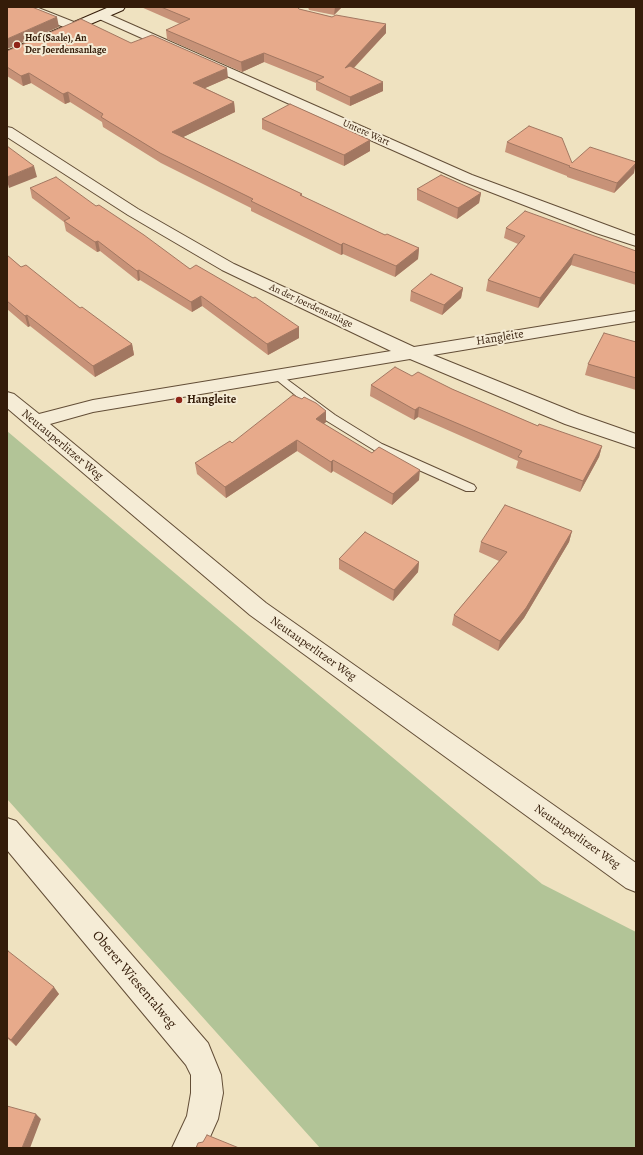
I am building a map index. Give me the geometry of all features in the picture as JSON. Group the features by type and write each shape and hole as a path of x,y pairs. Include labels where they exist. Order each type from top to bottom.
{"street":[{"path":"26,7 75,26"},
{"path":"7,56 119,7"},
{"name":"Untere Wart","path":"101,15 467,178 602,230 636,241"},
{"name":"An der Joerdensanlage","path":"7,131 133,212 228,267 409,352 572,419 636,441"},
{"name":"Hangleite","path":"34,422 93,406 409,352 636,316"},
{"name":"Neutauperlitzer Weg","path":"7,398 258,609 636,879"},
{"name":"Oberer Wiesentalweg","path":"7,830 197,1054 206,1075 207,1092 202,1119 188,1148"}],"lane":[{"path":"277,375 331,418 378,447 470,488"}],"green space":[{"path":"7,431 542,884 636,932 636,1148 320,1148 7,799"}],"building":[{"path":"7,7 32,7 57,17 7,39"},
{"path":"161,7 297,7 299,9 332,17 336,15 386,24 345,68 350,66 383,82 350,97 316,81 324,77 264,53 241,62 166,30 190,19"},
{"path":"81,19 131,43 152,35 227,68 193,83 234,102 172,132 385,235 387,234 419,248 396,266 343,243 341,245 251,201 253,199 160,153 101,117 103,114 68,92 63,94 29,73 21,76 7,67 7,51"},
{"path":"290,104 370,140 344,155 262,119"},
{"path":"529,126 562,138 572,163 590,147 636,163 617,183 569,167 570,166 507,142"},
{"path":"7,146 34,166 7,177"},
{"path":"441,175 481,193 458,208 417,189"},
{"path":"56,177 96,206 99,205 144,235 190,269 196,265 253,298 255,297 299,327 267,344 201,296 191,302 139,270 137,271 98,241 95,242 64,221 70,218 30,188"},
{"path":"525,211 636,251 636,273 574,254 540,298 488,280 525,236 506,228"},
{"path":"7,255 21,267 26,265 80,308 82,307 132,344 93,366 7,301"},
{"path":"431,274 463,288 444,305 411,291"},
{"path":"604,333 636,342 636,378 588,364"},
{"path":"395,367 412,376 418,372 452,389 538,426 539,424 602,446 583,481 518,457 522,451 419,407 415,410 371,385"},
{"path":"293,395 302,399 304,397 316,403 326,411 316,419 372,453 379,447 420,470 393,494 333,460 331,462 297,440 225,487 195,463 230,441 232,443"},
{"path":"505,505 572,531 526,608 500,641 454,615 507,552 481,542"},
{"path":"365,532 419,562 394,590 339,559"},
{"path":"8,951 54,987 11,1040 7,1037"},
{"path":"7,1106 36,1114 22,1148 7,1148"},
{"path":"207,1135 239,1148 196,1148 198,1143 203,1142"}],"place":[{"name":"Hof (Saale), An Der Joerdensanlage","path":"17,45"},
{"name":"Hangleite","path":"179,400"}]}
